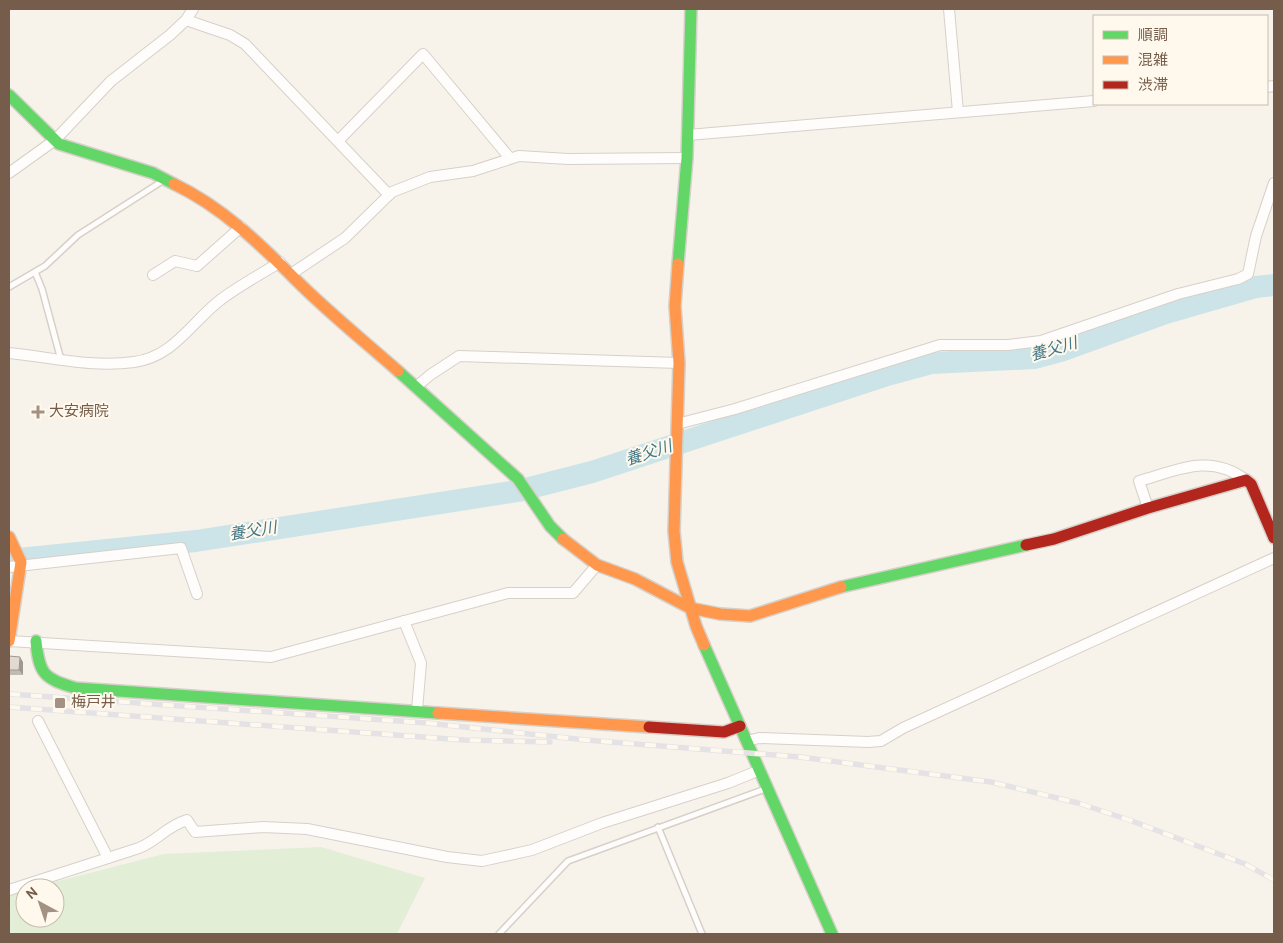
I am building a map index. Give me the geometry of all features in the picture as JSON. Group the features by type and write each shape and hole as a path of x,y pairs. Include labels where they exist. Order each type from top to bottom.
{"street":[{"path":"9,173 55,140 111,81 186,20 193,9"},
{"path":"691,9 687,158 675,306 679,363 674,545 690,608 832,934"},
{"path":"949,9 958,112"},
{"path":"186,20 230,35 245,44 389,195"},
{"path":"338,141 423,54 509,157"},
{"path":"9,94 59,144 167,178 199,196 241,227 518,479 550,526 571,547 597,565 635,579 690,608 720,614 750,616 768,612 812,595 892,574 1054,539 1148,508 1246,480"},
{"path":"688,135 1093,101"},
{"path":"291,274 345,238 389,195 430,177 473,171 509,157 687,158"},
{"path":"676,428 940,345 1008,345 1041,340 1178,294 1238,279 1248,274 1256,236 1274,183"},
{"path":"153,275 175,261 196,266 241,227"},
{"path":"9,353 95,364 135,362 165,352 221,300 280,262"},
{"path":"416,387 430,375 459,356 679,363"},
{"path":"1148,508 1139,481 1201,464 1232,470 1252,484 1274,538"},
{"path":"9,537 16,549 16,565 9,641 36,641 271,657 508,593 572,593 597,565"},
{"path":"16,565 181,548 198,594"},
{"path":"747,741 759,738 881,741 902,728 1274,558"},
{"path":"404,621 421,663 417,710"},
{"path":"36,641 39,667 48,680 76,688 724,732 740,726"},
{"path":"38,721 108,858"},
{"path":"9,890 151,843 171,825 186,820 195,832 264,827 307,829 447,857 482,861 532,850 602,824 728,783 760,770"}],"lane":[{"path":"9,287 36,272 78,235 167,178"},
{"path":"36,272 61,360"},
{"path":"499,934 568,861 611,847 658,827 768,788"},
{"path":"658,827 702,934"}],"green space":[{"path":"321,847 425,878 397,934 9,934 9,894 15,892 15,928 65,928 65,879 164,854"}],"building":[{"path":"9,656 20,657 19,670 9,670"}],"waterway":[{"name":"養父川","path":"9,560 196,541 518,491 592,472 884,376 932,363 1035,358 1061,351 1166,313 1256,287 1274,285"}],"railway":[{"path":"9,694 427,723 586,740 800,757 991,782 1078,803 1132,821 1245,864 1274,880"},
{"path":"9,707 464,740 550,742"}],"traffic: fast":[{"path":"678,264 687,158 691,9"},
{"path":"9,95 59,144 153,173 174,184"},
{"path":"398,371 518,479 550,526 563,539"},
{"path":"841,587 1026,545"},
{"path":"36,641 39,661 45,674 57,682 76,688 438,713"},
{"path":"704,645 832,934"}],"traffic: slow":[{"path":"174,184 208,203 239,227 321,304 398,371"},
{"path":"678,264 675,306 679,363 674,531 677,562 696,626 704,645"},
{"path":"9,537 21,562 9,641"},
{"path":"563,539 597,565 635,579 690,608 720,614 750,616 841,587"},
{"path":"438,713 649,727"}],"traffic: jam":[{"path":"1026,545 1054,539 1148,508 1246,480 1251,484 1274,538"},
{"path":"649,727 724,732 740,726"}],"place":[{"name":"大安病院","path":"38,412"},
{"name":"梅戸井","path":"60,703"}]}
